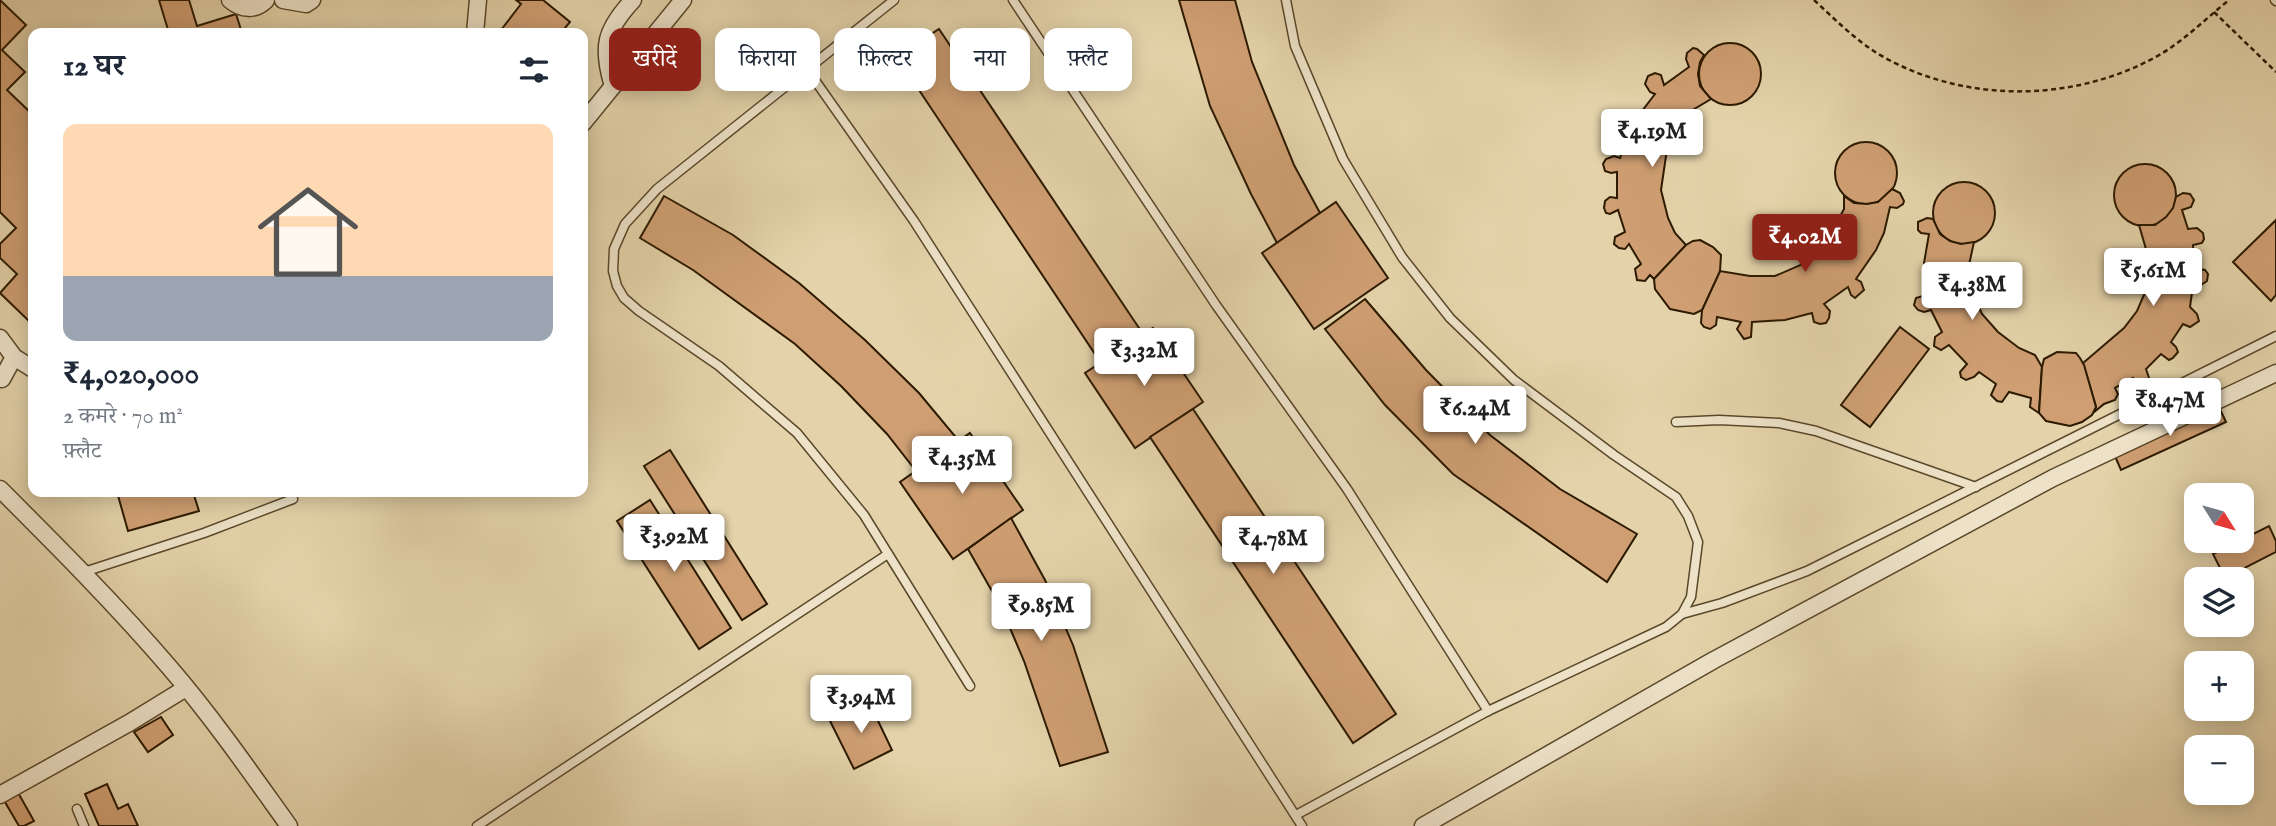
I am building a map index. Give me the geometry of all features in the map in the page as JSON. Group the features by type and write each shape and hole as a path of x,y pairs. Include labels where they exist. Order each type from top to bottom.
{"street":[{"path":"230,0 237,6 246,8 266,0"},
{"path":"284,0 306,4 312,0"},
{"path":"475,28 478,0"},
{"path":"611,28 633,0"},
{"path":"660,28 682,0"},
{"path":"609,35 605,61 609,74"},
{"path":"588,117 609,91"},
{"path":"0,338 14,357 28,366"},
{"path":"1,383 14,357"},
{"path":"1423,826 1714,660 2053,478 2276,373"},
{"path":"0,489 84,572 187,688 289,826"},
{"path":"0,795 187,688"}],"lane":[{"path":"820,59 894,0"},
{"path":"1013,0 1216,305 1347,489 1488,711"},
{"path":"1286,0 1295,46 1343,159 1402,257 1450,318 1514,380 1675,497 1688,516 1698,542 1691,597 1682,614 1666,627 1488,711 1296,815"},
{"path":"820,88 943,265 1302,826"},
{"path":"780,91 657,189 625,224 614,249 613,271 617,286 631,305 719,366 797,433 864,515 970,686"},
{"path":"1682,614 1722,603 1807,571 2276,336"},
{"path":"1676,422 1731,420 1779,423 1827,435 1976,487"},
{"path":"84,572 204,533 293,499"},
{"path":"477,826 888,554"},
{"path":"77,809 85,826"}],"path":[{"path":"1814,0 1852,36 1890,60 1947,83 2021,93 2070,88 2122,73 2155,57 2203,24 2229,0"},
{"path":"2214,12 2276,72"}],"building":[{"path":"0,0 26,25 2,50 25,72 7,90 28,110 28,320 0,293 17,274 0,258 0,244 16,228 0,212"},
{"path":"159,0 189,0 197,26 236,14 240,28 167,28"},
{"path":"516,0 543,0 570,22 565,28 503,28 521,4"},
{"path":"1179,0 1235,0 1252,62 1294,165 1320,213 1277,243 1210,106"},
{"path":"939,29 950,45 950,91 980,91 1143,334 1101,363 920,91 936,91 936,31"},
{"path":"1724,43 1736,43 1752,52 1759,62 1759,86 1752,96 1736,105 1724,105 1713,100 1704,91 1699,80 1699,68 1704,57 1713,48"},
{"path":"1693,48 1704,55 1698,74 1700,86 1711,99 1686,114 1674,126 1667,149 1661,190 1668,218 1675,233 1686,245 1654,279 1650,275 1645,281 1637,280 1635,269 1641,264 1629,244 1625,249 1614,244 1615,237 1625,232 1618,210 1610,214 1606,213 1604,208 1605,201 1610,197 1617,198 1617,172 1605,171 1603,164 1606,159 1614,156 1620,158 1630,130 1619,128 1616,121 1620,115 1626,113 1635,120 1655,94 1650,92 1645,84 1648,76 1655,73 1661,75 1664,85 1689,67 1687,53"},
{"path":"1860,142 1872,142 1888,151 1895,161 1895,185 1888,195 1872,204 1860,204 1849,199 1840,190 1835,179 1835,167 1840,156 1849,147"},
{"path":"2139,164 2151,164 2167,173 2174,183 2174,207 2167,217 2151,226 2139,226 2128,221 2119,212 2114,201 2114,189 2119,178 2128,169"},
{"path":"1958,182 1970,182 1986,191 1993,201 1993,225 1986,235 1970,244 1958,244 1947,239 1938,230 1933,219 1933,207 1938,196 1947,187"},
{"path":"1892,189 1900,193 1904,201 1897,208 1890,207 1884,233 1876,250 1856,279 1861,282 1864,290 1855,298 1848,287 1824,304 1830,311 1826,323 1814,322 1812,313 1785,320 1752,322 1751,337 1744,339 1737,329 1741,322 1717,317 1716,325 1710,329 1701,323 1702,310 1720,271 1750,276 1775,276 1803,264 1825,245 1844,209 1844,196 1854,203 1867,204 1878,202"},
{"path":"2183,193 2190,194 2194,200 2191,207 2182,210 2188,229 2197,228 2203,233 2204,239 2202,243 2193,245 2194,268 2205,270 2208,274 2207,281 2201,285 2193,285 2190,307 2197,314 2199,321 2190,327 2183,324 2171,342 2178,352 2173,358 2169,360 2161,354 2146,369 2150,381 2146,386 2136,384 2133,378 2115,388 2118,394 2115,400 2104,404 2093,413 2096,407 2083,363 2124,328 2137,311 2147,288 2150,263 2139,225 2155,225 2166,217 2173,208 2176,197"},
{"path":"664,196 733,235 799,283 865,340 919,393 959,441 916,471 887,434 841,386 795,344 693,270 640,238"},
{"path":"1336,202 1388,278 1314,329 1262,253"},
{"path":"1927,218 1933,219 1940,234 1950,241 1961,244 1974,242 1969,265 1971,290 1982,314 1998,332 2019,348 2035,355 2042,367 2039,413 2030,407 2031,398 2009,392 2002,402 1997,401 1991,395 1996,384 1979,372 1966,380 1961,377 1960,372 1967,364 1949,345 1941,350 1934,346 1935,337 1942,332 1931,310 1924,312 1914,305 1916,298 1926,295 1924,263 1929,234 1918,230 1918,222"},
{"path":"2276,220 2276,295 2271,301 2233,262"},
{"path":"1700,240 1721,255 1720,271 1702,310 1694,314 1670,309 1655,289 1654,279 1686,245"},
{"path":"1365,299 1426,370 1490,435 1560,489 1637,534 1607,582 1453,474 1385,405 1325,329"},
{"path":"1900,327 1929,349 1870,427 1841,405"},
{"path":"1153,328 1203,402 1135,448 1085,373"},
{"path":"2057,352 2076,353 2080,358 2096,407 2092,415 2070,426 2046,421 2039,413 2044,359"},
{"path":"2219,407 2226,422 2121,470 2114,454"},
{"path":"1193,409 1396,714 1353,743 1150,437"},
{"path":"970,433 1023,510 953,559 900,482"},
{"path":"670,450 767,604 742,620 644,466"},
{"path":"118,497 195,497 199,511 128,531"},
{"path":"650,500 731,628 699,649 617,521"},
{"path":"1011,518 1045,580 1073,645 1108,752 1060,766 1024,661 1001,607 968,549"},
{"path":"2269,526 2276,541 2276,552 2247,567 2220,567 2213,554 2215,553 2254,553 2254,534"},
{"path":"869,702 892,750 854,769 830,721"},
{"path":"161,717 173,735 148,752 134,732"},
{"path":"107,784 118,809 128,804 138,826 99,826 85,794"},
{"path":"16,789 34,821 24,826 19,826 2,797"}]}
